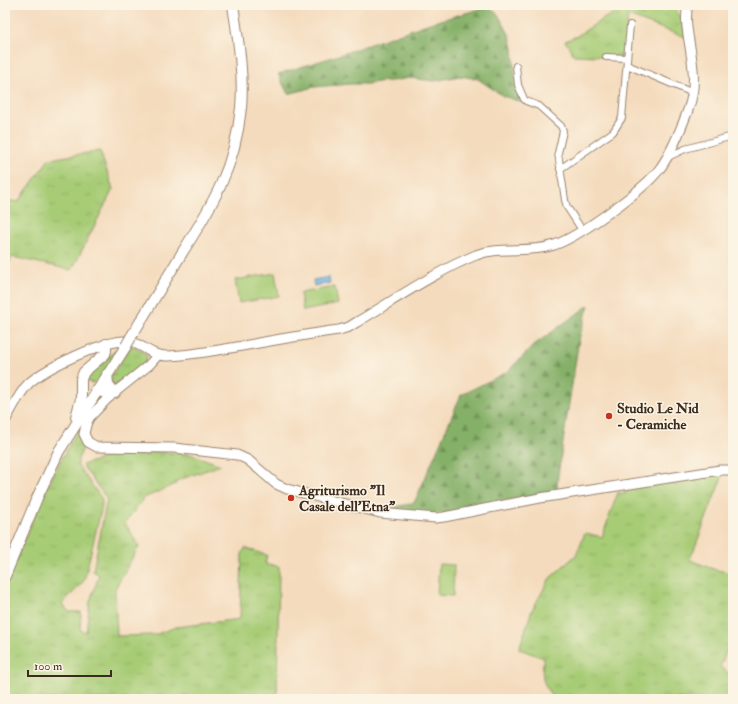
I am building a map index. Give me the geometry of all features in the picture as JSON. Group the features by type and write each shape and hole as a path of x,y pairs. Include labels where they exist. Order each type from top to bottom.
{"main road":[{"path":"5,576 48,473 70,433 126,346 206,216 218,193 230,162 239,124 242,85 241,64 233,5"},
{"path":"70,433 80,405 81,379 84,372 105,354 106,344"},
{"path":"84,372 84,379 87,385 99,388 112,395"},
{"path":"107,374 108,384 112,395"}],"street":[{"path":"5,421 24,388 35,378 55,366 106,344 121,341 132,342 157,356 167,356 220,350 348,327 451,267 478,255 495,251 536,249 562,243 643,186 661,168 668,157 689,109 693,93 693,66 686,19 688,5"},
{"path":"560,169 616,128 622,118 630,25"},
{"path":"606,58 627,58"},
{"path":"627,65 693,93"},
{"path":"516,66 518,85 524,99 539,106 561,126 563,131 558,153 565,200 567,207 582,230"},
{"path":"668,157 685,149 733,136"},
{"path":"157,356 149,365 112,395 86,424 84,434 85,438 92,445 104,448 174,448 237,455 248,460 276,484 287,490 391,515 444,517 540,498 720,470 733,470"}],"green space":[{"path":"628,5 674,5 683,21 685,37 628,16 624,57 574,55 565,41 577,36"},
{"path":"487,7 498,14 510,36 513,48 516,90 524,103 503,96 478,79 460,76 434,81 409,78 368,84 314,87 288,94 278,74 339,55 430,23"},
{"path":"100,151 113,189 72,270 12,257 5,271 5,200 18,202 49,159"},
{"path":"275,273 279,296 239,303 235,280"},
{"path":"335,287 338,304 303,311 300,293"},
{"path":"589,305 579,339 558,475 557,491 487,504 449,513 434,514 383,509 410,504 415,501 461,395 507,372 534,345"},
{"path":"122,345 99,380 92,383 87,381 86,376"},
{"path":"132,345 147,354 146,361 119,384 112,384 111,376"},
{"path":"101,395 103,398 81,437 85,444 78,459 78,466 102,499 102,506 84,581 62,604 69,612 81,612 80,630 86,632 90,601 99,575 93,571 107,499 82,465 130,450 142,450 143,455 148,455 147,451 190,454 221,465 176,481 176,484 144,498 125,523 139,546 115,589 117,636 154,635 176,627 240,619 242,554 245,548 267,555 265,563 279,567 277,699 5,699 5,587 41,500 64,454 97,398"},
{"path":"724,472 690,560 716,570 733,573 733,635 720,667 733,676 733,699 553,699 543,680 542,670 544,658 519,649 532,610 550,578 576,555 585,533 602,537 618,492 625,494 628,488 669,481 669,483 673,484 675,480"},
{"path":"439,564 454,565 453,596 437,595"}],"water":[{"path":"329,277 330,283 314,286 313,280"}],"place":[{"name":"Studio Le Nid - Ceramiche","path":"609,416"},
{"name":"Agriturismo \"Il Casale dell'Etna\"","path":"291,498"}]}
